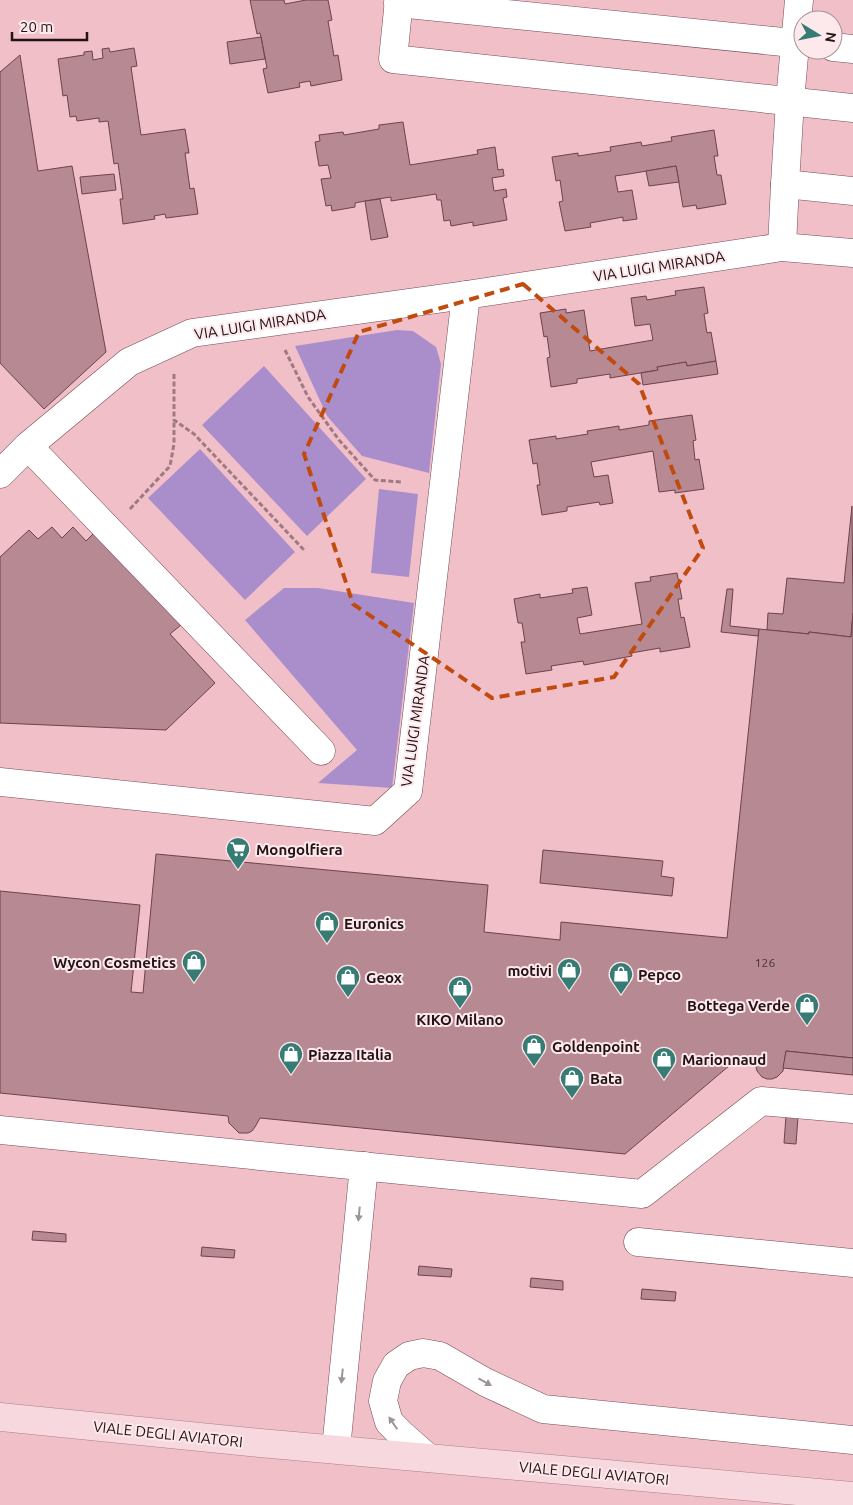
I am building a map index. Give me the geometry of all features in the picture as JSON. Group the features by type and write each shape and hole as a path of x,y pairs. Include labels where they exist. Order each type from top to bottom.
{"main road":[{"name":"VIALE DEGLI AVIATORI","path":"0,1417 853,1496"}],"street":[{"path":"793,43 398,2 393,59 853,108"},
{"path":"782,247 790,101 796,60"},
{"path":"785,184 853,191"},
{"name":"VIA LUIGI MIRANDA","path":"0,474 28,446 129,362 192,333 466,295 782,247 853,253"},
{"name":"VIA LUIGI MIRANDA","path":"0,782 375,821 408,791 466,295"},
{"path":"28,446 321,751"},
{"path":"0,1130 642,1194 761,1100 853,1109"},
{"path":"336,1449 364,1166"},
{"path":"638,1242 853,1263"},
{"path":"427,1457 390,1422 384,1401 387,1382 396,1365 409,1356 423,1353 440,1356 485,1382 542,1409 853,1440"}],"path":[{"path":"285,350 308,396 339,440 375,480 401,482"},
{"path":"130,509 170,466 174,444 174,374"},
{"path":"174,420 194,434 304,550"}],"highlighted area":[{"path":"523,284 639,384 703,548 614,677 492,698 353,604 304,454 359,332"}],"shaded area":[{"path":"397,330 413,331 436,347 441,364 429,473 362,456 327,416 295,346"},
{"path":"264,366 366,479 307,536 202,425"},
{"path":"200,449 295,552 245,600 148,498"},
{"path":"379,489 418,494 409,577 371,573"},
{"path":"284,588 318,588 414,603 392,788 318,783 357,750 245,620"}],"building":[{"path":"250,0 284,0 285,4 306,0 328,0 332,20 328,21 334,56 338,55 342,80 311,86 310,81 299,83 300,87 268,93 263,69 267,68 261,37 260,33 257,34"},
{"path":"261,37 265,59 230,64 227,42"},
{"path":"109,48 110,52 134,48 137,66 131,67 141,135 185,129 189,153 185,153 190,189 194,188 198,214 166,218 165,214 154,216 155,219 123,224 120,199 123,199 118,163 114,164 108,121 99,122 99,118 77,121 76,116 70,117 67,95 63,96 58,59 84,55 84,52 92,51 93,60 103,58 102,49"},
{"path":"20,55 38,171 72,166 106,352 44,409 0,363 0,72"},
{"path":"403,122 410,165 478,154 477,150 495,147 498,170 503,169 504,176 492,178 494,191 506,189 507,197 503,198 507,220 473,226 473,222 451,226 450,220 444,221 441,200 437,200 436,194 391,201 391,197 365,201 355,203 355,207 332,211 331,205 326,206 321,179 331,178 328,165 319,166 315,142 320,141 319,135 343,132 344,135 379,129 379,125"},
{"path":"714,130 718,156 714,156 717,175 721,175 726,204 697,209 696,205 683,207 676,166 615,176 618,192 632,190 637,219 623,221 623,217 590,223 591,227 565,231 559,202 563,201 560,180 556,181 552,157 578,153 578,156 611,151 610,147 641,142 642,146 672,141 671,137"},
{"path":"676,166 679,182 649,186 646,171"},
{"path":"114,174 116,190 82,194 80,177"},
{"path":"380,199 388,237 371,240 365,201"},
{"path":"704,287 708,313 704,314 707,333 711,332 716,361 687,366 686,362 657,367 658,370 610,378 610,374 577,379 577,383 551,387 547,358 550,357 547,336 544,337 540,313 566,309 566,313 584,310 590,351 653,340 650,324 635,326 631,298 646,296 647,300 676,295 675,291"},
{"path":"716,361 718,374 643,385 641,373 658,370 657,367 686,362 687,366"},
{"path":"692,415 696,440 693,441 695,460 699,459 704,489 675,493 675,490 659,492 653,451 591,462 594,477 608,475 613,503 600,505 599,502 567,507 567,511 542,515 537,485 540,485 537,463 533,464 529,440 556,436 556,439 588,434 587,431 619,426 619,430 649,425 649,421"},
{"path":"852,506 853,613 851,637 767,630 768,613 783,614 787,578 844,583"},
{"path":"52,527 62,538 73,527 86,541 95,532 181,625 170,634 215,683 166,730 0,723 0,557 29,530 38,539"},
{"path":"677,573 682,599 678,599 681,618 684,617 690,647 660,652 660,648 631,653 632,656 584,665 583,661 551,666 552,670 526,674 521,642 525,642 522,623 518,623 514,599 540,594 540,598 573,593 572,589 587,587 592,615 577,618 580,634 642,624 635,583 651,581 650,577"},
{"path":"727,589 733,589 730,626 759,629 758,636 721,632"},
{"name":"Mongolfiera","path":"853,613 853,1058 786,1051 783,1071 772,1079 762,1077 757,1071 755,1063 736,1060 625,1154 260,1118 252,1131 239,1133 229,1123 228,1116 0,1093 0,891 140,905 131,992 143,993 156,854 488,885 484,932 560,940 561,922 727,938 759,629 851,637"},
{"path":"543,850 663,861 661,876 674,878 672,896 540,883"},
{"path":"786,1051 853,1058 853,1075 783,1068"},
{"path":"786,1116 798,1117 796,1144 784,1143"},
{"path":"33,1231 66,1234 66,1242 32,1240"},
{"path":"202,1247 235,1250 234,1258 201,1256"},
{"path":"419,1266 452,1269 451,1277 418,1275"},
{"path":"531,1278 563,1281 563,1290 530,1287"},
{"path":"642,1289 676,1292 675,1301 641,1299"}],"place":[{"name":"Mongolfiera","path":"238,870"},
{"name":"Euronics","path":"327,944"},
{"name":"Wycon Cosmetics","path":"194,983"},
{"name":"motivi","path":"569,991"},
{"name":"Pepco","path":"621,995"},
{"name":"Geox","path":"348,998"},
{"name":"KIKO Milano","path":"460,1009"},
{"name":"Bottega Verde","path":"807,1026"},
{"name":"Goldenpoint","path":"534,1067"},
{"name":"Piazza Italia","path":"291,1075"},
{"name":"Marionnaud","path":"664,1080"},
{"name":"Bata","path":"572,1099"}]}
